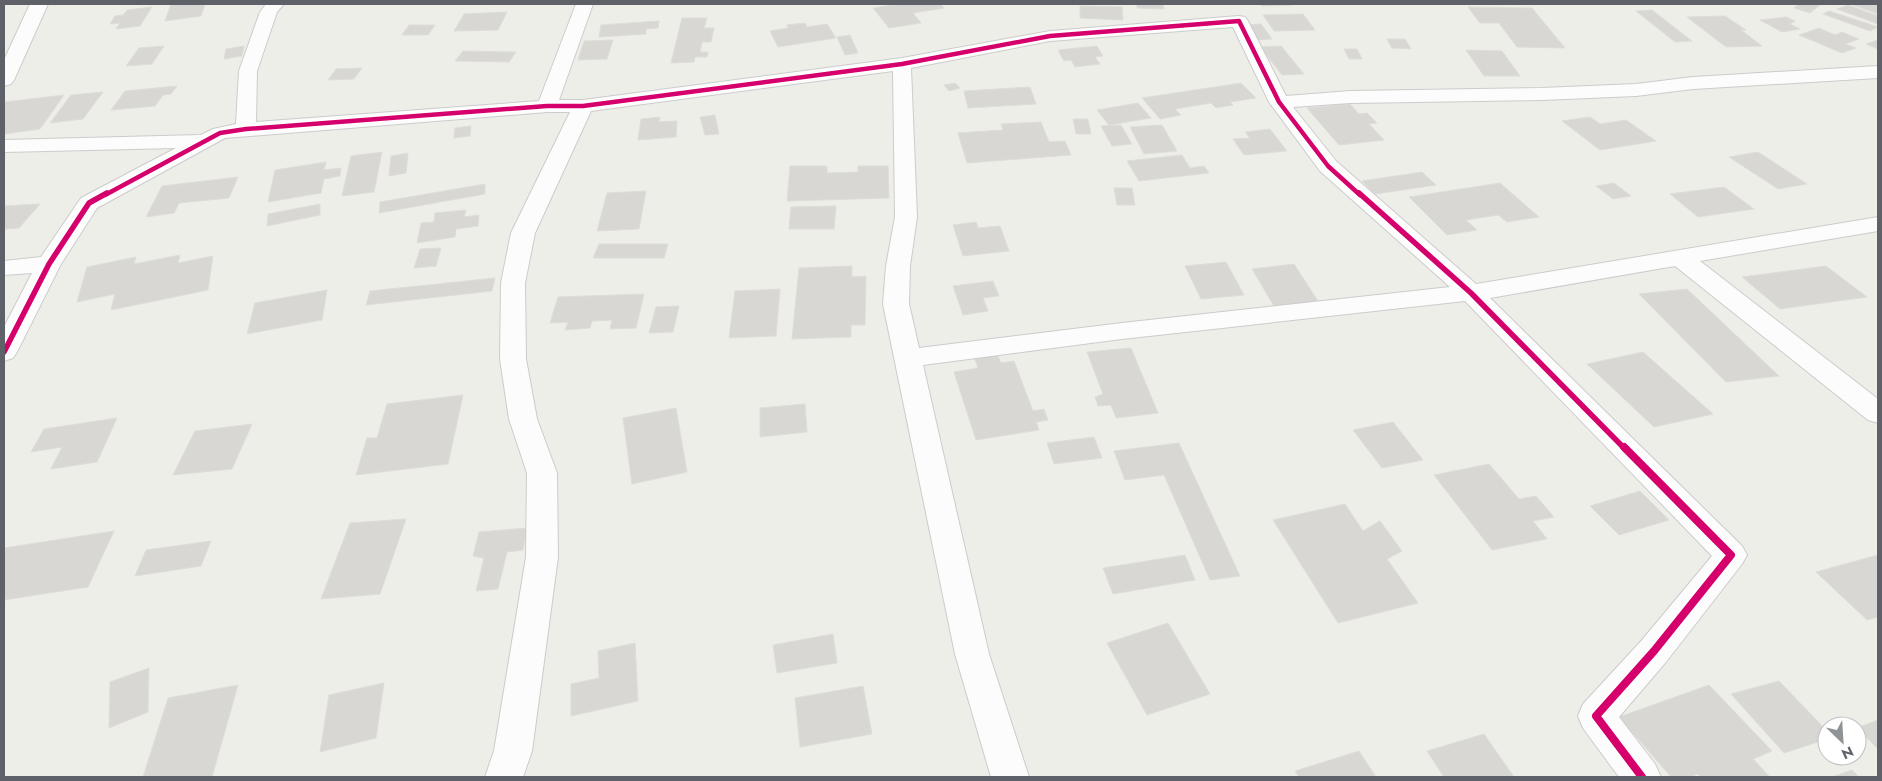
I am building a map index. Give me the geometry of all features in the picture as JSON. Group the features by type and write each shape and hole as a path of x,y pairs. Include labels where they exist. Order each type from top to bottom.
{"street":[{"path":"4,80 39,4"},
{"path":"246,129 248,70 269,12 275,4"},
{"path":"548,106 584,4"},
{"path":"1224,4 1239,21 1279,102 1328,166 1471,293 1731,555 1654,651 1596,716 1642,777"},
{"path":"4,352 49,264 89,203 209,141 220,133 246,129 548,106 583,106 902,64 1050,36 1239,21"},
{"path":"902,64 906,216 898,266 896,304 972,654 1010,777"},
{"path":"1279,102 1350,96 1542,94 1636,90 1693,83 1878,72"},
{"path":"504,777 512,750 542,557 542,474 523,419 515,367 513,283 523,233 583,106"},
{"path":"4,146 209,141"},
{"path":"909,358 1122,331 1471,293 1878,224"},
{"path":"1679,257 1878,413"},
{"path":"4,268 49,264"}],"building":[{"path":"171,4 205,4 201,16 165,21"},
{"path":"900,4 940,4 944,8 913,13 921,23 889,28 873,8"},
{"path":"1137,4 1163,4 1164,9 1137,8"},
{"path":"1260,4 1292,4 1293,5 1262,6"},
{"path":"1799,4 1821,4 1810,13 1794,8"},
{"path":"1848,5 1878,16 1878,24 1837,9"},
{"path":"1853,5 1878,5 1878,14"},
{"path":"1080,6 1122,7 1123,20 1080,18"},
{"path":"152,7 140,26 116,29 120,23 110,24 115,16 123,15 127,10"},
{"path":"1468,7 1532,8 1565,48 1517,47 1499,23 1480,23"},
{"path":"1652,10 1692,41 1675,42 1636,11"},
{"path":"1829,11 1878,27 1870,31 1823,14"},
{"path":"507,12 498,30 454,31 464,14"},
{"path":"1303,14 1315,30 1274,31 1263,15"},
{"path":"1725,16 1746,30 1741,30 1762,46 1726,47 1687,17"},
{"path":"1786,17 1795,21 1790,24 1800,29 1782,32 1760,20"},
{"path":"682,18 707,18 704,28 714,28 711,42 702,42 700,52 708,52 707,57 695,57 694,62 671,63"},
{"path":"659,21 658,28 646,29 646,34 599,37 601,25"},
{"path":"805,23 807,27 827,24 836,38 778,47 770,31 788,28 787,25"},
{"path":"1261,24 1272,39 1257,40 1245,25"},
{"path":"409,25 435,25 428,35 402,35"},
{"path":"1819,28 1835,35 1842,32 1859,39 1845,44 1856,48 1842,53 1799,35"},
{"path":"850,35 858,53 845,55 837,37"},
{"path":"1387,39 1405,39 1411,49 1392,48"},
{"path":"613,40 607,59 578,60 584,41"},
{"path":"1878,40 1878,49 1866,44"},
{"path":"164,46 152,64 126,66 139,48"},
{"path":"244,46 242,56 224,59 226,49"},
{"path":"1097,46 1103,56 1095,57 1100,64 1075,67 1071,60 1064,61 1058,50"},
{"path":"1281,46 1304,74 1282,75 1260,47"},
{"path":"1344,49 1357,49 1362,59 1349,59"},
{"path":"1466,50 1502,51 1520,76 1484,76"},
{"path":"463,51 516,52 509,62 455,61"},
{"path":"362,68 354,79 328,80 336,69"},
{"path":"955,83 960,88 949,91 944,85"},
{"path":"1241,83 1256,98 1230,102 1233,105 1216,108 1211,103 1175,109 1181,115 1160,119 1142,98"},
{"path":"177,86 171,94 163,95 155,106 111,110 125,91"},
{"path":"1030,87 1036,104 968,108 964,91"},
{"path":"103,92 83,119 50,123 71,95"},
{"path":"64,95 40,129 4,134 5,102"},
{"path":"1138,103 1151,118 1109,125 1097,110"},
{"path":"1350,104 1359,114 1367,113 1377,123 1369,124 1384,140 1339,145 1307,108"},
{"path":"715,115 719,134 705,135 700,117"},
{"path":"660,117 659,122 677,121 676,137 638,140 641,119"},
{"path":"1590,117 1600,124 1626,120 1656,141 1600,150 1562,121"},
{"path":"1073,119 1088,119 1091,134 1076,134"},
{"path":"1041,122 1049,142 1065,141 1071,155 967,163 958,133 1003,130 1001,124"},
{"path":"1121,125 1132,144 1112,146 1101,126"},
{"path":"1162,125 1177,151 1144,154 1130,127"},
{"path":"471,126 470,136 454,138 455,128"},
{"path":"1270,129 1287,151 1244,155 1233,139 1250,138 1245,132"},
{"path":"382,152 374,192 342,196 351,156"},
{"path":"1758,152 1807,184 1778,189 1729,157"},
{"path":"408,153 406,173 389,176 391,156"},
{"path":"1182,155 1190,168 1204,166 1209,173 1139,181 1127,161"},
{"path":"326,162 324,170 341,168 340,176 324,179 321,193 268,202 275,170"},
{"path":"790,166 827,166 827,173 858,172 858,166 888,166 889,198 787,201"},
{"path":"1422,172 1436,185 1375,194 1362,181"},
{"path":"238,177 229,198 179,203 174,213 146,217 162,186"},
{"path":"1500,183 1539,217 1507,222 1498,215 1466,220 1477,230 1447,235 1409,197"},
{"path":"1614,183 1631,196 1613,199 1596,186"},
{"path":"485,184 485,194 379,213 380,202"},
{"path":"1724,187 1754,209 1698,217 1670,194"},
{"path":"1114,188 1132,188 1135,205 1117,205"},
{"path":"646,191 639,229 597,231 607,193"},
{"path":"40,204 19,228 4,229 4,206"},
{"path":"320,204 320,215 267,226 268,214"},
{"path":"836,206 834,229 789,229 791,207"},
{"path":"466,210 464,217 479,215 478,226 456,229 455,237 417,243 421,223 434,222 435,213"},
{"path":"976,222 978,228 1000,226 1009,251 963,256 953,225"},
{"path":"599,244 668,244 664,258 593,258"},
{"path":"441,248 436,266 414,268 420,249"},
{"path":"180,255 178,263 213,256 208,290 111,310 115,294 77,302 87,267 136,257 134,264"},
{"path":"1226,262 1244,295 1201,299 1185,266"},
{"path":"1294,264 1318,301 1274,306 1252,269"},
{"path":"852,266 852,277 866,276 865,325 851,325 851,337 792,339 799,268"},
{"path":"1826,266 1867,297 1780,309 1742,277"},
{"path":"495,278 492,291 366,305 370,291"},
{"path":"993,281 999,296 983,298 988,311 963,315 953,286"},
{"path":"780,289 776,336 729,338 735,291"},
{"path":"1687,289 1779,376 1726,382 1639,294"},
{"path":"327,290 322,320 247,334 255,303"},
{"path":"644,294 636,328 610,329 612,320 592,321 590,328 565,330 568,322 550,323 558,297"},
{"path":"679,306 673,332 649,333 656,307"},
{"path":"1131,348 1158,413 1116,418 1111,405 1098,406 1095,397 1103,394 1087,352"},
{"path":"1643,352 1713,414 1654,427 1587,364"},
{"path":"997,354 1001,363 1014,361 1033,411 1044,409 1048,420 1036,422 1039,430 976,440 954,372 978,368 974,357"},
{"path":"463,395 448,464 356,475 367,438 377,438 387,404"},
{"path":"805,404 807,432 760,437 760,408"},
{"path":"676,408 687,472 632,484 623,418"},
{"path":"117,418 97,462 51,469 62,447 31,452 44,429"},
{"path":"1393,422 1423,460 1382,468 1353,430"},
{"path":"252,424 232,469 173,475 195,431"},
{"path":"1094,437 1102,458 1054,464 1047,443"},
{"path":"1179,443 1240,576 1210,580 1164,475 1125,480 1114,451"},
{"path":"1489,464 1519,499 1536,496 1554,517 1533,521 1547,539 1492,550 1434,475"},
{"path":"1640,491 1669,520 1619,535 1590,506"},
{"path":"1345,504 1363,531 1380,521 1402,551 1387,559 1418,603 1338,623 1273,520"},
{"path":"406,519 380,594 321,599 350,523"},
{"path":"527,528 523,550 507,552 498,589 476,591 484,558 473,556 479,532"},
{"path":"114,531 88,587 4,600 4,548"},
{"path":"211,541 201,566 135,576 146,550"},
{"path":"1185,555 1195,580 1113,594 1103,568"},
{"path":"1878,555 1878,617 1867,620 1816,572"},
{"path":"1168,623 1210,694 1147,715 1107,643"},
{"path":"833,634 837,663 777,673 773,645"},
{"path":"635,643 638,701 571,716 571,684 599,678 598,651"},
{"path":"149,668 148,712 109,728 110,682"},
{"path":"1779,681 1817,721 1817,742 1784,753 1731,694"},
{"path":"384,683 376,738 320,752 329,695"},
{"path":"238,685 212,777 143,777 168,698"},
{"path":"1709,685 1772,751 1753,759 1770,777 1701,777 1698,774 1689,777 1671,777 1619,717"},
{"path":"863,686 872,734 800,747 795,698"},
{"path":"1878,720 1878,749 1867,738 1867,724"},
{"path":"1484,734 1514,777 1444,777 1427,751"},
{"path":"1359,751 1376,777 1299,777 1295,771"},
{"path":"1852,770 1859,777 1832,777"}],"cycle path":[{"path":"4,352 49,264 89,203 220,133 246,129 547,106 583,106 902,64 1050,36 1239,21 1279,102 1328,166 1471,293 1731,555 1654,651 1596,716 1642,777"}]}
